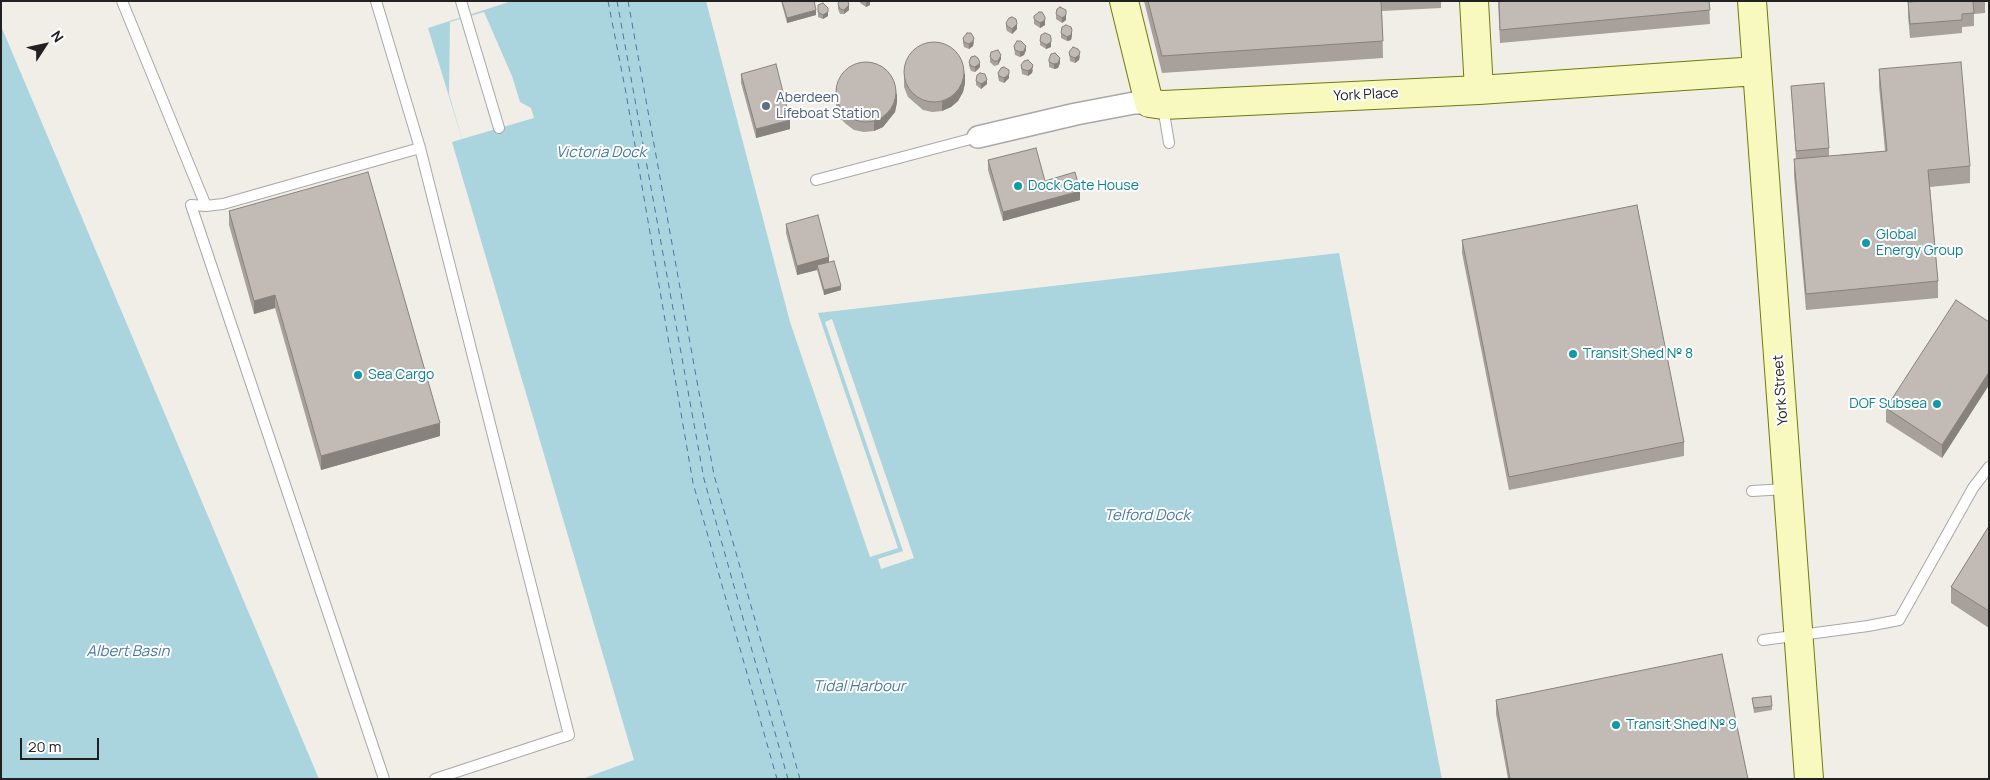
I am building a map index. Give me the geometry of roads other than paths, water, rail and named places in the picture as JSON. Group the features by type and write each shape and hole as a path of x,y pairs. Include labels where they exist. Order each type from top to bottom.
{"street":[{"path":"1124,1 1156,104"},
{"path":"1474,1 1479,90"},
{"name":"York Street","path":"1752,1 1809,779"},
{"name":"York Place","path":"978,136 1134,103 1156,104 1479,90 1757,71"}],"lane":[{"path":"122,1 206,206"},
{"path":"376,1 420,148 569,735 435,779"},
{"path":"461,1 499,128"},
{"path":"1156,104 1169,143"},
{"path":"816,180 978,136"},
{"path":"384,779 191,205 223,204 420,148"},
{"path":"1763,640 1899,620 1973,488 1989,467"},
{"path":"1752,491 1788,489"}],"water":[{"path":"512,1 706,1 790,322 870,557 898,548 818,313 1339,253 1442,779 582,779 634,760 452,142 462,139 428,28"},
{"name":"Albert Basin","path":"1,26 319,779 1,779"}],"place":[{"name":"Aberdeen Lifeboat Station","path":"766,106"},
{"name":"Dock Gate House","path":"1018,186"},
{"name":"Global Energy Group","path":"1866,243"},
{"name":"Transit Shed № 8","path":"1573,354"},
{"name":"Sea Cargo","path":"358,375"},
{"name":"DOF Subsea","path":"1937,404"},
{"name":"Transit Shed № 9","path":"1616,725"}],"water label":[{"name":"Victoria Dock","path":"601,153"},
{"name":"Telford Dock","path":"1147,516"},
{"name":"Tidal Harbour","path":"859,687"}]}
